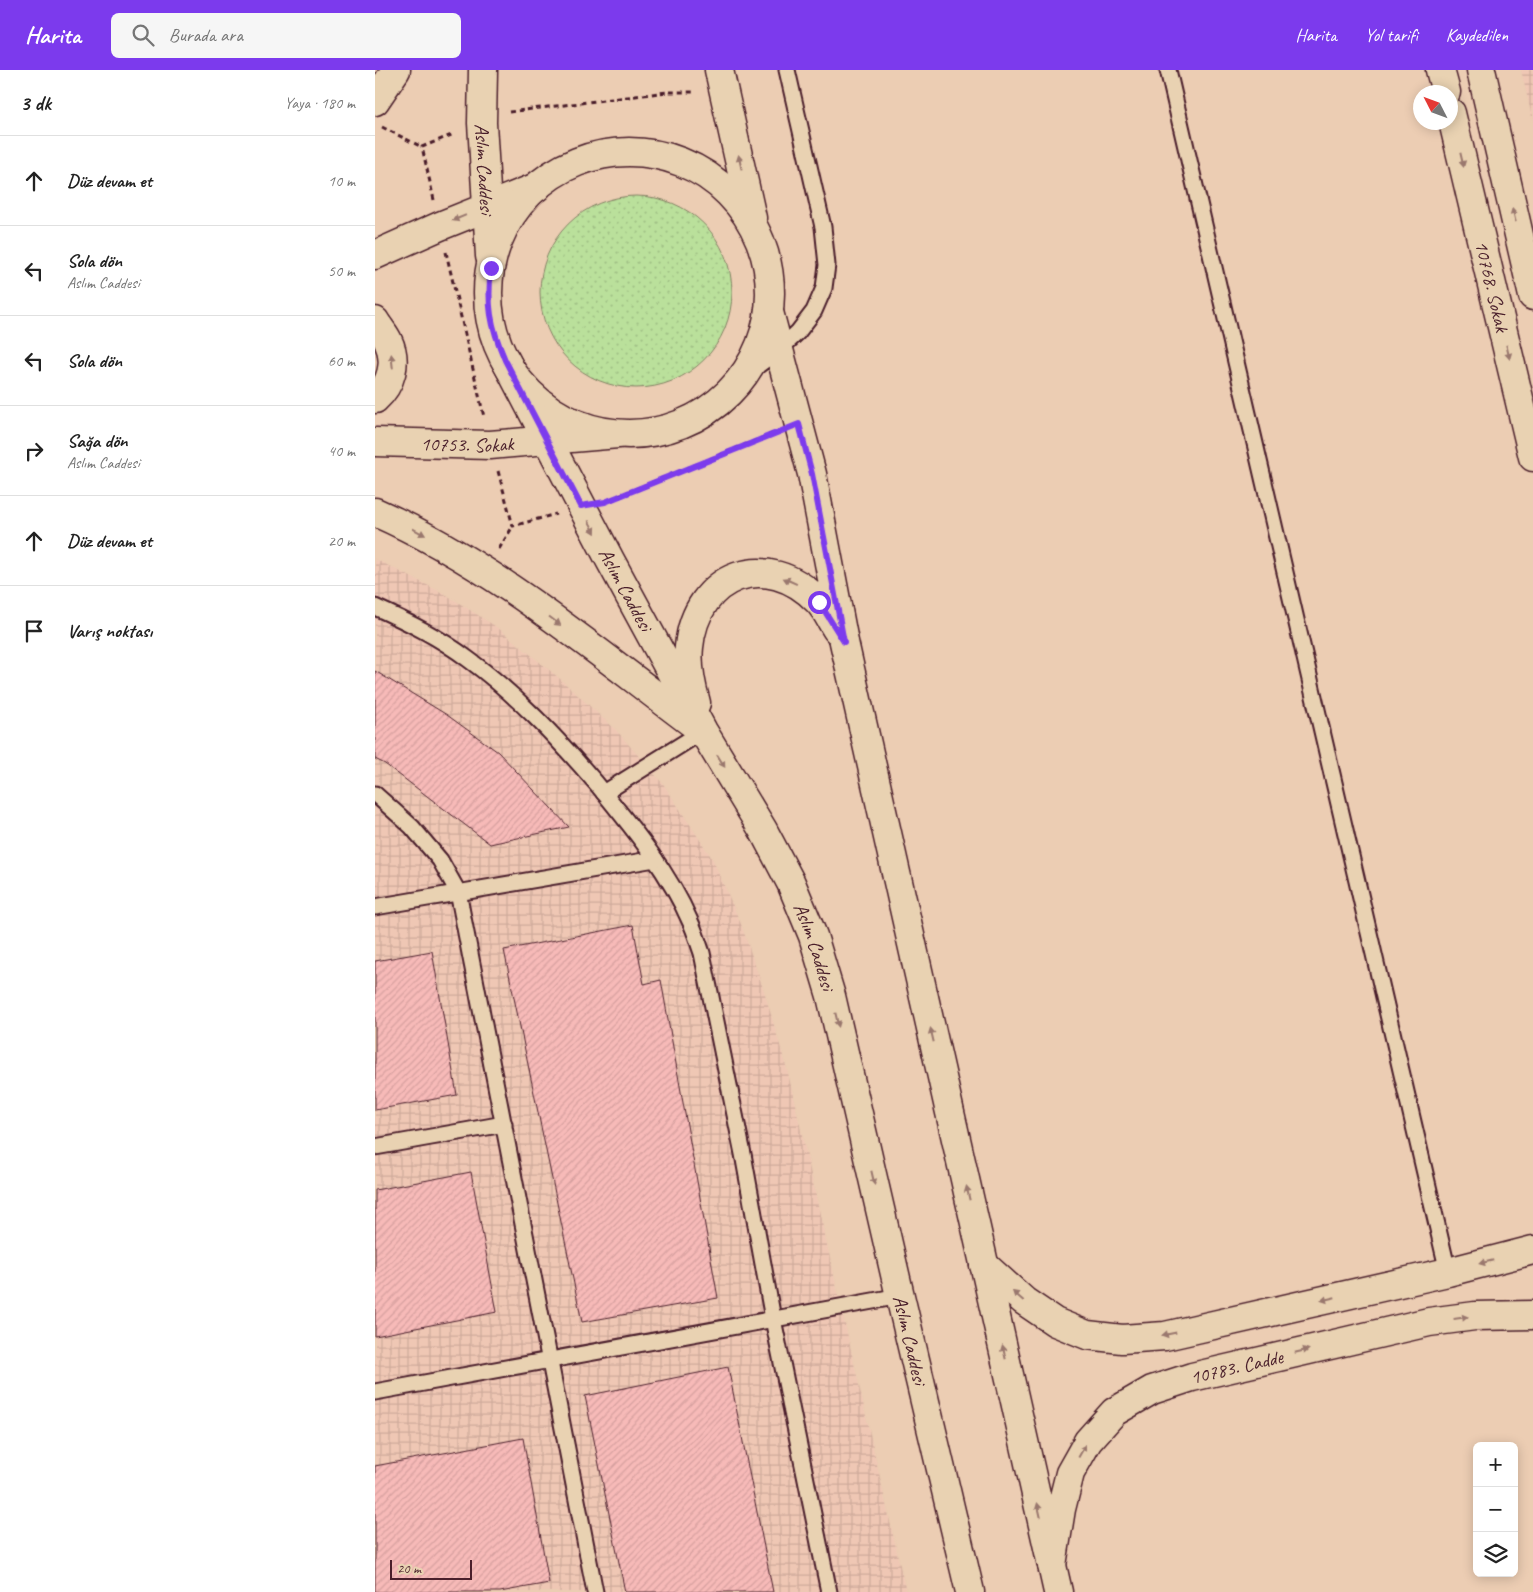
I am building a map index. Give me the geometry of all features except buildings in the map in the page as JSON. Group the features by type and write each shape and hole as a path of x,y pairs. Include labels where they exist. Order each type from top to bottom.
{"main road":[{"path":"375,102 395,70"},
{"name":"Aslım Caddesi","path":"483,70 482,123 491,268"},
{"path":"1440,70 1444,85"},
{"name":"10768. Sokak","path":"1481,70 1533,296"},
{"path":"537,187 507,223 497,245 488,291 490,315 495,338 505,360 517,379 533,397 552,411 572,422 595,430 618,434 642,434 665,429 687,422 708,410 726,395 742,377 755,357 769,312 770,291 763,248 754,227 722,81"},
{"name":"10768. Sokak","path":"1455,130 1533,457"},
{"path":"375,255 440,226 537,187 576,163 598,156 621,153 666,157 688,165 708,176 726,190 754,227"},
{"path":"769,312 812,474 844,642 1058,1592"},
{"path":"375,321 389,342 393,368 383,392 375,400"},
{"name":"Aslım Caddesi","path":"505,360 581,506 703,731 763,830 791,883 813,936 831,996 899,1296 970,1592"},
{"name":"10753. Sokak","path":"375,442 490,445 618,434"},
{"path":"375,512 451,550 526,598 703,731"},
{"path":"703,731 691,683 689,647 697,615 709,596 727,580 750,572 775,574 797,584 819,602 844,642"},
{"path":"984,1265 1023,1301 1055,1322 1087,1335 1122,1339 1165,1336 1448,1272 1533,1250"},
{"name":"10783. Cadde","path":"1051,1565 1061,1509 1070,1473 1088,1441 1114,1412 1152,1390 1192,1377 1429,1322 1475,1316 1533,1315"}],"lane":[{"path":"742,377 779,350 798,332 814,311 824,288 827,265 823,227 787,70"},
{"path":"1168,70 1448,1272"},
{"path":"375,607 429,632 468,659 505,688 555,736 604,793 655,859 680,899 691,922 702,953 743,1154 773,1319 829,1592"},
{"path":"604,793 703,731"},
{"path":"375,794 412,827 440,860 458,892 595,1592"},
{"path":"375,907 655,859"},
{"path":"375,1147 504,1124"},
{"path":"375,1392 899,1296"}],"path":[{"path":"375,123 422,147 509,112 667,92 722,81"},
{"path":"422,147 490,445 513,526 581,506 605,502 799,424"}],"shaded area":[{"path":"1521,70 1533,70 1533,121"},
{"path":"375,559 445,594 498,628 559,678 615,729 664,785 713,860 741,924 765,994 788,1073 906,1592 375,1592"}],"green space":[{"path":"636,196 664,200 689,212 704,224 716,239 728,264 732,292 728,320 716,345 704,360 689,372 664,384 636,388 608,384 583,372 568,360 556,345 544,320 540,292 544,264 556,239 568,224 583,212 608,200"}],"route":[{"path":"491,268 488,291 490,315 495,338 581,506 605,502 799,424 812,474 844,642 819,602"}]}
